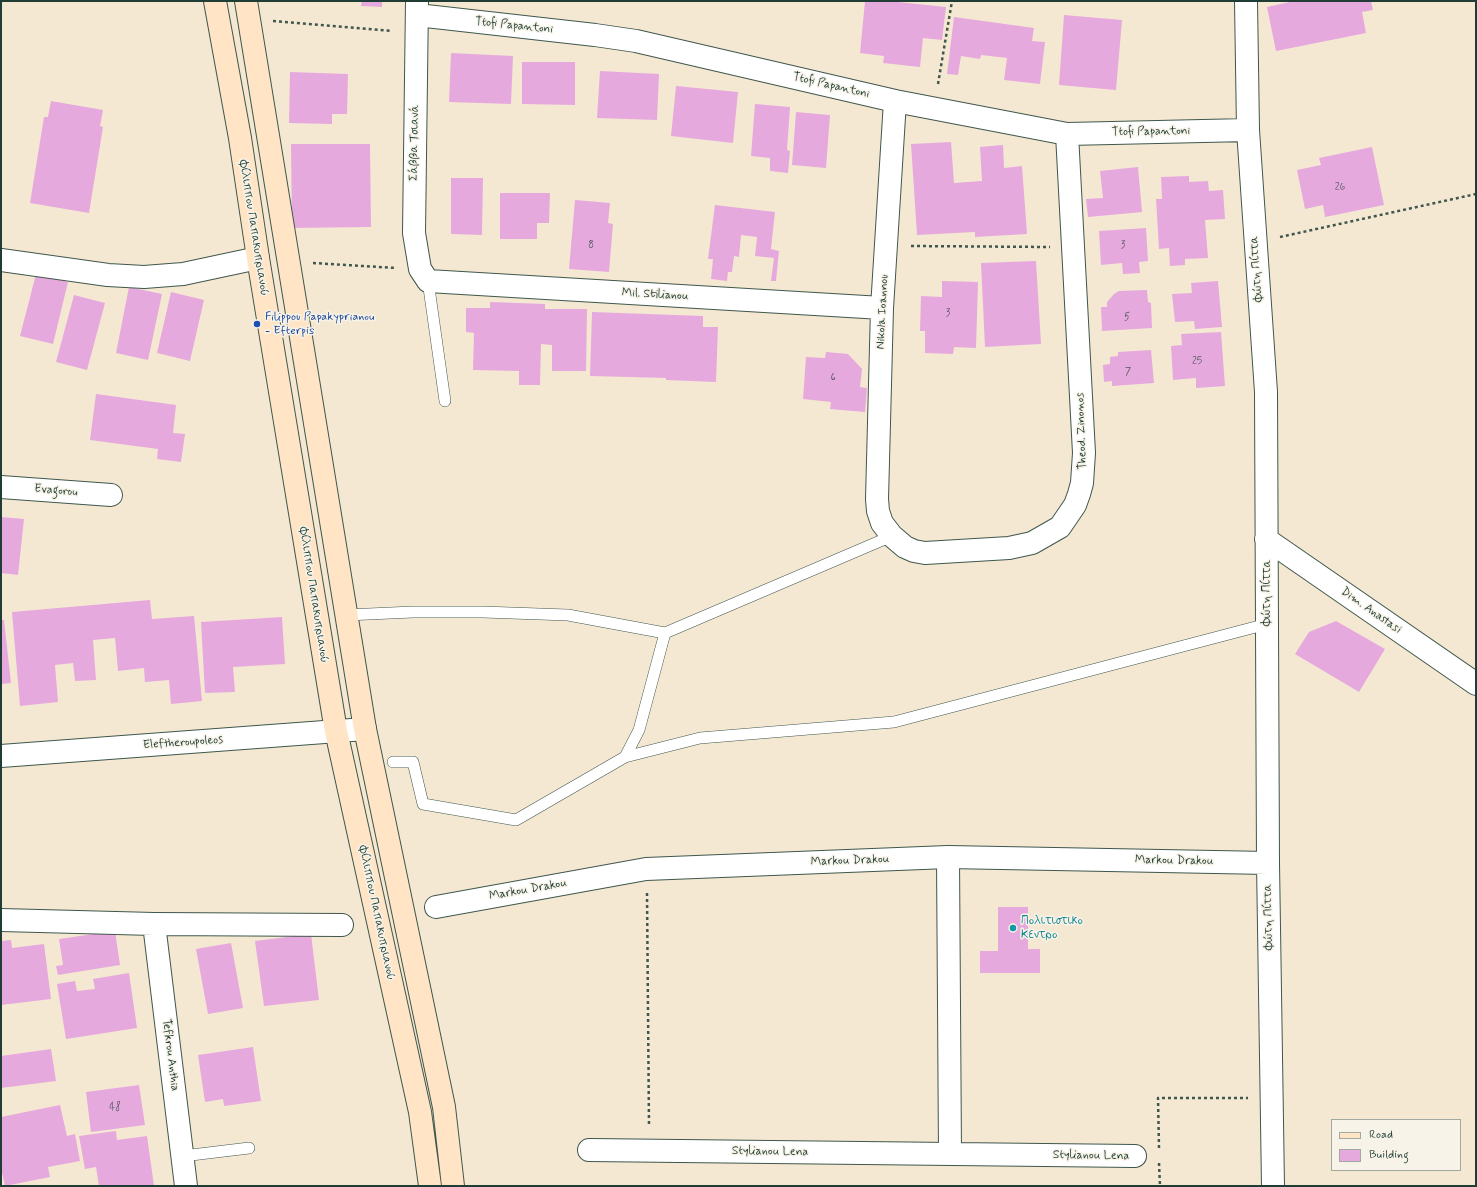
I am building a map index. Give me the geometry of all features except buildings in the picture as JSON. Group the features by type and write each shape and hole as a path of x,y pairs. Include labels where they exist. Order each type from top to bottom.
{"main road":[{"name":"Φίλιππου Παπακυπριανού","path":"215,1 240,138 258,258 336,731 420,1112 430,1186"},
{"path":"248,10 364,729 444,1107 453,1186"}],"street":[{"path":"202,1 219,23"},
{"name":"Φώτη Πίττα","path":"1246,1 1248,130 1266,392 1268,863 1273,1186"},
{"name":"Ttofi Papantoni","path":"417,17 595,35 636,41 895,101 1067,134 1248,130"},
{"name":"Σάββα Τσιανά","path":"417,17 414,233 424,275"},
{"name":"Nikola Ioannou","path":"887,530 878,511 876,499 882,308 895,101"},
{"name":"Theod. Zinonos","path":"887,530 905,547 914,551 925,553 1009,548 1032,543 1060,527 1075,505 1082,483 1084,453 1067,134"},
{"path":"1,260 108,275 144,277 183,274 258,258"},
{"name":"Mil. Stilianou","path":"424,275 882,308"},
{"name":"Evagorou","path":"1,487 111,495"},
{"name":"Dim. Anastasi","path":"1266,539 1476,682"},
{"name":"Eleftheroupoleos","path":"1,756 364,729"},
{"path":"948,857 950,1154"},
{"name":"Markou Drakou","path":"436,907 646,869 948,857 1268,863"},
{"path":"1,920 154,924 342,925"},
{"name":"Tefkrou Anthia","path":"154,924 186,1186"},
{"name":"Stylianou Lena","path":"589,1150 1135,1156"}],"lane":[{"path":"424,275 445,401"},
{"path":"346,615 413,612 482,612 568,616 666,633 887,530"},
{"path":"393,762 413,762 423,804 516,820 625,757 700,738 894,722 1267,624"},
{"path":"625,757 639,730 666,633"},
{"path":"183,1156 249,1148"}],"path":[{"path":"934,109 952,1"},
{"path":"248,10 417,17"},
{"path":"1256,242 1476,194"},
{"path":"886,245 1073,248"},
{"path":"288,261 424,275"},
{"path":"646,869 649,1150"},
{"path":"1159,1149 1158,1098 1272,1098"},
{"path":"1159,1157 1160,1186"}],"place":[{"name":"Filippou Papakyprianou - Efterpis","path":"257,324"},
{"name":"Πολιτιστικο Κεντρο","path":"1013,928"}]}
